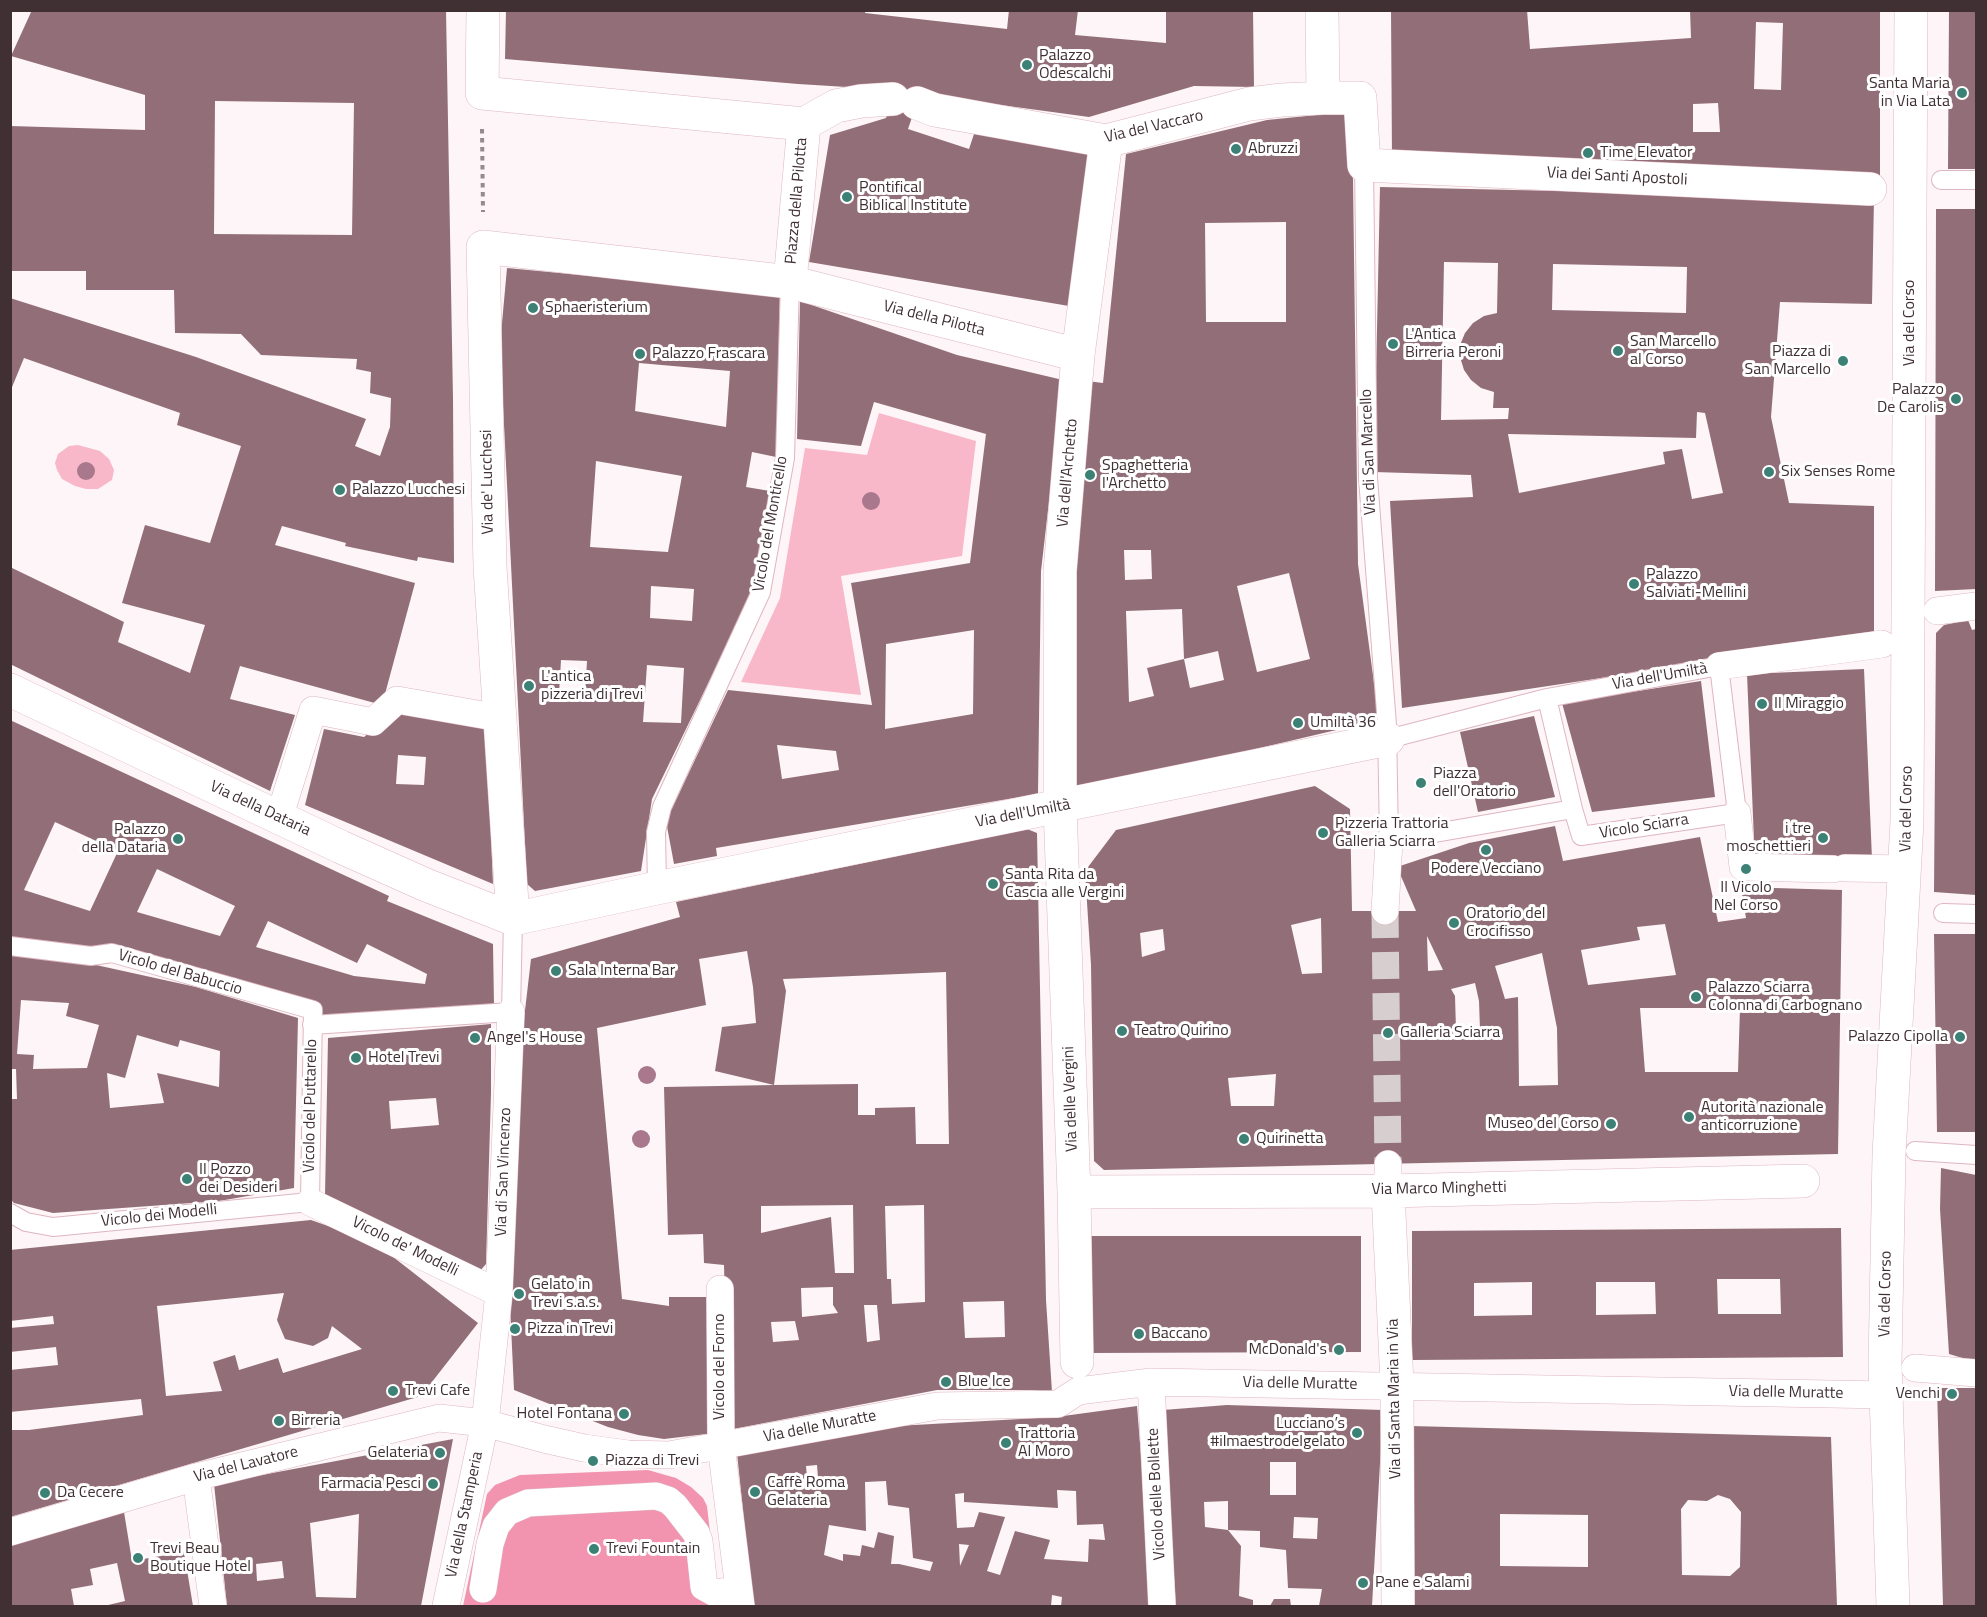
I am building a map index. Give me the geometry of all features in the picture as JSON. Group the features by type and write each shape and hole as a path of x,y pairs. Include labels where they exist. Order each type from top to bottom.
{"street":[{"path":"482,93 483,10"},
{"path":"1322,10 1323,98"},
{"name":"Via del Corso","path":"1893,1606 1885,1364 1889,1155 1923,611 1911,10"},
{"name":"Piazza della Pilotta","path":"482,93 804,124 790,282 483,247"},
{"name":"Via del Vaccaro","path":"804,124 836,106 861,101 905,101 935,110 1106,141 1249,104 1282,100 1360,98 1364,165"},
{"name":"Via dell'Archetto","path":"1060,807 1060,571 1078,355 1106,141"},
{"name":"Via dei Santi Apostoli","path":"1364,165 1870,189"},
{"name":"Via de' Lucchesi","path":"483,247 490,567 513,919"},
{"name":"Via della Pilotta","path":"790,282 1078,355"},
{"path":"1923,611 1977,606"},
{"name":"Via dell'Umiltà","path":"1719,666 1882,644"},
{"name":"Via della Dataria","path":"10,690 394,871 513,919"},
{"path":"279,818 313,710 373,722 397,700 500,718"},
{"name":"Via dell'Umiltà","path":"513,919 1388,739"},
{"name":"Via delle Vergini","path":"1060,807 1074,1192 1077,1376"},
{"path":"1737,813 1743,867 1906,869"},
{"path":"1385,911 1389,841"},
{"name":"Via di San Vincenzo","path":"484,1423 499,1293 511,1012"},
{"name":"Via Marco Minghetti","path":"1074,1192 1388,1177 1803,1181"},
{"name":"Via di Santa Maria in Via","path":"1388,1177 1397,1385 1398,1606"},
{"name":"Vicolo de' Modelli","path":"310,1202 499,1293"},
{"name":"Vicolo del Forno","path":"720,1289 721,1445"},
{"path":"1915,1368 1977,1373"},
{"name":"Via delle Muratte","path":"721,1445 937,1406 1058,1404 1077,1376 1151,1382 1887,1395"},
{"name":"Vicolo delle Bollette","path":"1151,1382 1162,1606"},
{"name":"Via del Lavatore","path":"10,1532 196,1477 439,1418 484,1423"},
{"path":"483,1589 490,1544 496,1526 507,1512 528,1503 656,1496 668,1500 675,1506 696,1533 704,1587 715,1593 740,1598 721,1445 669,1455 628,1454 544,1439 484,1423"},
{"name":"Via della Stamperia","path":"446,1606 484,1423"},
{"path":"196,1477 213,1606"},
{"path":"484,1534 495,1508 504,1496 526,1485 662,1481 687,1494 699,1508 706,1524"}],"lane":[{"name":"Via di San Marcello","path":"1364,165 1368,478 1388,739"},
{"path":"1941,180 1977,180"},
{"name":"Vicolo del Monticello","path":"657,888 656,832 662,807 761,592 785,458 790,282"},
{"name":"Via dell'Umiltà","path":"1388,739 1547,698 1719,666"},
{"path":"1719,666 1737,813"},
{"path":"1388,739 1389,841 1573,809 1547,698"},
{"name":"Vicolo Sciarra","path":"1573,809 1581,836 1737,813"},
{"path":"1943,913 1977,914"},
{"name":"Via di San Vincenzo","path":"511,1012 513,919"},
{"name":"Vicolo del Babuccio","path":"10,946 91,956 112,953 312,1018 511,1012"},
{"name":"Vicolo del Puttarello","path":"310,1202 312,1018"},
{"path":"1915,1151 1977,1155"},
{"name":"Vicolo dei Modelli","path":"10,1213 26,1222 53,1227 310,1202"}],"path":[{"path":"482,93 483,247"}],"shaded area":[{"path":"879,413 976,441 962,556 841,576 861,695 741,682 780,598 805,448 867,455"},
{"path":"78,445 100,451 109,459 114,470 112,480 98,489 86,489 62,479 55,463 58,454 69,446"},
{"name":"Trevi Fountain","path":"648,1470 676,1478 703,1498 707,1506 716,1585 725,1606 463,1606 487,1494 495,1485 520,1475"}],"building":[{"path":"32,10 446,10 454,563 418,557 417,561 345,546 346,543 282,526 275,545 415,583 382,705 240,666 230,699 295,715 270,791 10,664 10,567 124,622 118,642 190,673 205,625 122,603 145,525 210,543 241,446 177,425 180,413 24,358 10,392 10,298 196,357 366,419 355,446 380,456 390,427 391,398 370,393 371,372 356,369 357,359 261,355 241,334 175,333 174,290 86,290 86,271 10,271 10,126 145,130 145,95 11,56","holes":["215,101 354,103 352,235 214,234"]},
{"path":"506,10 866,10 865,13 1007,29 1009,10 1078,10 1075,35 1166,43 1166,10 1253,10 1254,87 1194,86 1089,117 920,94 908,129 969,149 978,122 1091,151 1069,306 809,262 830,135 886,118 896,90 505,59"},
{"path":"1391,10 1527,10 1530,49 1691,38 1690,10 1880,10 1880,179 1392,158","holes":["1756,22 1783,23 1781,90 1754,89","1718,103 1720,132 1693,132 1693,104"]},
{"name":"Santa Maria in Via Lata","path":"1949,10 1976,10 1976,169 1948,169"},
{"path":"1347,112 1353,179 1358,564 1379,720 1068,793 1073,514 1087,381 1103,383 1126,154 1267,120","holes":["1286,222 1286,322 1206,322 1205,223","1124,550 1151,550 1152,579 1125,580","1289,573 1310,659 1257,672 1237,586","1182,609 1184,659 1147,668 1154,696 1129,702 1126,611","1218,651 1224,680 1190,688 1184,659"]},
{"path":"1380,187 1874,198 1872,304 1780,302 1771,417 1789,503 1874,506 1874,637 1402,708 1390,501 1473,497 1471,475 1374,472","holes":["1444,262 1498,263 1497,313 1484,316 1473,323 1465,333 1460,345 1460,357 1464,370 1471,380 1481,388 1494,392 1493,408 1509,408 1508,419 1441,420","1553,264 1687,267 1686,313 1552,310","1697,412 1705,413 1723,493 1692,499 1682,449 1663,452 1665,464 1519,493 1508,434 1696,438"]},
{"name":"Palazzo De Carolis","path":"1936,209 1976,209 1976,589 1935,591"},
{"path":"507,268 780,294 776,457 752,452 746,487 770,491 753,591 652,799 641,871 535,891 527,884 500,345","holes":["639,363 730,371 726,427 635,411","596,461 682,476 668,552 590,547","651,586 694,589 692,621 650,618","561,660 587,661 585,696 559,694","647,665 684,668 681,723 643,722"]},
{"path":"800,301 957,355 1063,380 1041,571 1038,794 716,848 717,856 674,864 666,821 728,690 872,705 851,583 970,563 986,434 874,402 861,446 797,439","holes":["974,630 973,714 885,729 886,644","777,745 836,751 839,770 782,779"]},
{"path":"1968,620 1972,630 1976,629 1976,895 1934,892 1936,633 1944,625"},
{"path":"1864,669 1872,859 1755,864 1747,674"},
{"path":"1701,681 1715,797 1592,812 1562,703"},
{"path":"401,706 486,721 493,884 305,805 324,729 364,737","holes":["398,755 426,757 424,785 396,784"]},
{"path":"1534,716 1555,797 1478,812 1460,732"},
{"path":"10,720 389,896 387,901 493,944 494,1005 321,1016 321,1004 113,944 91,947 10,937","holes":["55,822 118,851 90,911 24,890","157,869 235,906 220,936 137,912","268,921 357,963 367,944 427,974 425,984 354,976 256,947"]},
{"path":"1315,786 1350,809 1352,911 1416,911 1397,867 1469,843 1555,826 1563,861 1700,837 1718,922 1746,918 1741,887 1842,890 1838,1154 1104,1170 1094,1161 1091,965 1085,871 1116,830","holes":["1321,918 1322,973 1302,974 1291,925","1665,924 1676,975 1588,985 1581,950 1640,940 1637,927","1163,929 1165,950 1142,957 1140,933","1427,936 1443,970 1428,971","1542,953 1557,1028 1558,1085 1519,1086 1518,997 1505,999 1495,966","1475,983 1479,1001 1480,1030 1456,1030 1455,996 1451,989","1640,1008 1740,1008 1738,1072 1645,1072","1276,1074 1274,1106 1231,1106 1228,1078"]},
{"path":"1027,829 1037,833 1046,1300 1052,1392 937,1390 728,1430 724,1265 704,1263 703,1234 668,1235 664,1087 774,1085 715,1071 722,1027 756,1023 747,951 699,959 706,1005 597,1028 622,1299 669,1306 669,1297 716,1297 715,1433 664,1439 638,1435 608,1427 514,1390 508,1262 514,1105 531,959 680,917 676,902","holes":["946,972 949,1144 916,1144 915,1107 875,1108 875,1115 858,1115 858,1084 774,1085 786,991 783,979","853,1205 854,1273 835,1273 831,1217 761,1233 761,1206","924,1205 925,1302 892,1304 891,1279 887,1279 885,1206","833,1287 833,1305 838,1313 802,1317 801,1288","1004,1301 1005,1337 965,1338 963,1302","864,1305 877,1305 880,1340 867,1342","795,1321 799,1340 773,1342 771,1322"]},
{"name":"Palazzo Cipolla","path":"1934,934 1976,934 1976,1132 1937,1132"},
{"path":"10,955 96,965 196,987 298,1018 294,1188 219,1201 53,1213 14,1203 10,1199 10,1099 17,1099 16,1069 10,1069","holes":["21,1000 69,1003 66,1016 99,1025 87,1068 33,1069 34,1055 17,1054","137,1035 178,1047 180,1040 220,1051 219,1087 157,1073 164,1103 110,1108 107,1073 125,1078"]},
{"path":"491,1024 486,1264 479,1272 325,1196 328,1038","holes":["436,1098 439,1125 391,1129 389,1101"]},
{"path":"1941,1168 1976,1175 1976,1362 1949,1354 1940,1209"},
{"path":"311,1220 345,1232 388,1253 478,1323 421,1396 10,1517 10,1430 29,1430 143,1415 141,1399 10,1412 10,1370 58,1365 56,1347 10,1352 10,1328 54,1324 53,1316 10,1321 10,1250","holes":["284,1293 277,1320 285,1339 313,1346 328,1338 332,1326 362,1349 283,1373 278,1358 239,1370 235,1355 213,1362 222,1391 166,1396 157,1306"]},
{"path":"1841,1228 1843,1357 1412,1360 1412,1231","holes":["1717,1279 1780,1279 1781,1314 1718,1314","1532,1282 1532,1315 1474,1316 1474,1283","1596,1282 1655,1282 1656,1314 1596,1315"]},
{"path":"1088,1236 1361,1236 1361,1352 1089,1353"},
{"path":"1937,1388 1976,1388 1976,1606 1943,1606"},
{"path":"1227,1405 1383,1410 1372,1606 1319,1606 1322,1589 1288,1588 1286,1550 1260,1547 1260,1531 1228,1530 1241,1546 1239,1596 1253,1600 1253,1606 1176,1606 1163,1410","holes":["1270,1462 1296,1462 1296,1495 1270,1495","1228,1501 1228,1530 1205,1527 1204,1502","1294,1517 1318,1518 1317,1539 1293,1538"]},
{"path":"1137,1406 1153,1606 1061,1606 1062,1597 1052,1595 1051,1606 753,1606 737,1453 879,1427 1056,1417","holes":["817,1465 818,1478 807,1477 806,1466","886,1481 888,1505 909,1508 913,1558 933,1562 930,1571 891,1564 894,1536 878,1532 874,1548 862,1545 860,1556 843,1554 843,1561 824,1555 829,1525 866,1531 865,1482","1057,1490 1076,1491 1077,1525 1103,1524 1105,1540 1089,1539 1088,1562 1044,1559 1050,1540 1015,1531 1000,1575 987,1571 1005,1517 979,1512 974,1527 957,1528 955,1494 964,1493 964,1502 1058,1508","959,1544 969,1545 960,1566"]},
{"path":"1411,1426 1831,1437 1837,1606 1413,1606","holes":["1718,1495 1730,1499 1741,1512 1740,1567 1730,1576 1682,1575 1681,1509 1688,1500 1707,1501","1500,1514 1588,1515 1588,1567 1500,1566"]},
{"path":"453,1439 421,1606 227,1606 214,1484","holes":["359,1514 356,1598 316,1597 310,1523","282,1561 284,1578 257,1581 256,1564"]},
{"path":"124,1512 132,1561 184,1552 193,1606 104,1606 125,1601 117,1563 90,1569 93,1585 71,1589 74,1606 10,1606 10,1543"},
{"path":"1274,1599 1290,1599 1291,1606 1270,1606"}],"tunnel":[{"path":"1385,911 1388,1164"}],"place":[{"name":"Palazzo Odescalchi","path":"1027,65"},
{"name":"Santa Maria in Via Lata","path":"1962,93"},
{"name":"Abruzzi","path":"1236,149"},
{"name":"Time Elevator","path":"1588,153"},
{"name":"Pontifical Biblical Institute","path":"847,197"},
{"name":"Sphaeristerium","path":"533,308"},
{"name":"L'Antica Birreria Peroni","path":"1393,344"},
{"name":"San Marcello al Corso","path":"1618,351"},
{"name":"Palazzo Frascara","path":"640,354"},
{"name":"Piazza di San Marcello","path":"1843,361"},
{"name":"Palazzo De Carolis","path":"1956,399"},
{"name":"Six Senses Rome","path":"1769,472"},
{"name":"Spaghetteria l'Archetto","path":"1090,475"},
{"name":"Palazzo Lucchesi","path":"340,490"},
{"name":"Palazzo Salviati-Mellini","path":"1634,584"},
{"name":"L'antica pizzeria di Trevi","path":"529,686"},
{"name":"Il Miraggio","path":"1762,704"},
{"name":"Umiltà 36","path":"1298,723"},
{"name":"Piazza dell'Oratorio","path":"1421,783"},
{"name":"Pizzeria Trattoria Galleria Sciarra","path":"1323,833"},
{"name":"i tre moschettieri","path":"1823,838"},
{"name":"Palazzo della Dataria","path":"178,839"},
{"name":"Podere Vecciano","path":"1486,850"},
{"name":"Il Vicolo Nel Corso","path":"1746,869"},
{"name":"Santa Rita da Cascia alle Vergini","path":"993,884"},
{"name":"Oratorio del Crocifisso","path":"1454,923"},
{"name":"Sala Interna Bar","path":"556,971"},
{"name":"Palazzo Sciarra Colonna di Carbognano","path":"1696,997"},
{"name":"Teatro Quirino","path":"1122,1031"},
{"name":"Galleria Sciarra","path":"1388,1033"},
{"name":"Palazzo Cipolla","path":"1960,1037"},
{"name":"Angel's House","path":"475,1038"},
{"name":"Hotel Trevi","path":"356,1058"},
{"name":"Autorità nazionale anticorruzione","path":"1689,1117"},
{"name":"Museo del Corso","path":"1611,1124"},
{"name":"Quirinetta","path":"1244,1139"},
{"name":"Il Pozzo dei Desideri","path":"187,1179"},
{"name":"Gelato in Trevi s.a.s.","path":"519,1294"},
{"name":"Pizza in Trevi","path":"515,1329"},
{"name":"Baccano","path":"1139,1334"},
{"name":"McDonald's","path":"1339,1350"},
{"name":"Blue Ice","path":"946,1382"},
{"name":"Trevi Cafe","path":"393,1391"},
{"name":"Venchi","path":"1952,1394"},
{"name":"Hotel Fontana","path":"624,1414"},
{"name":"Birreria","path":"279,1421"},
{"name":"Lucciano’s #ilmaestrodelgelato","path":"1357,1433"},
{"name":"Trattoria Al Moro","path":"1006,1443"},
{"name":"Gelateria","path":"440,1453"},
{"name":"Piazza di Trevi","path":"593,1461"},
{"name":"Farmacia Pesci","path":"433,1484"},
{"name":"Caffè Roma Gelateria","path":"755,1492"},
{"name":"Da Cecere","path":"45,1493"},
{"name":"Trevi Fountain","path":"594,1549"},
{"name":"Trevi Beau Boutique Hotel","path":"138,1558"},
{"name":"Pane e Salami","path":"1363,1583"}]}
